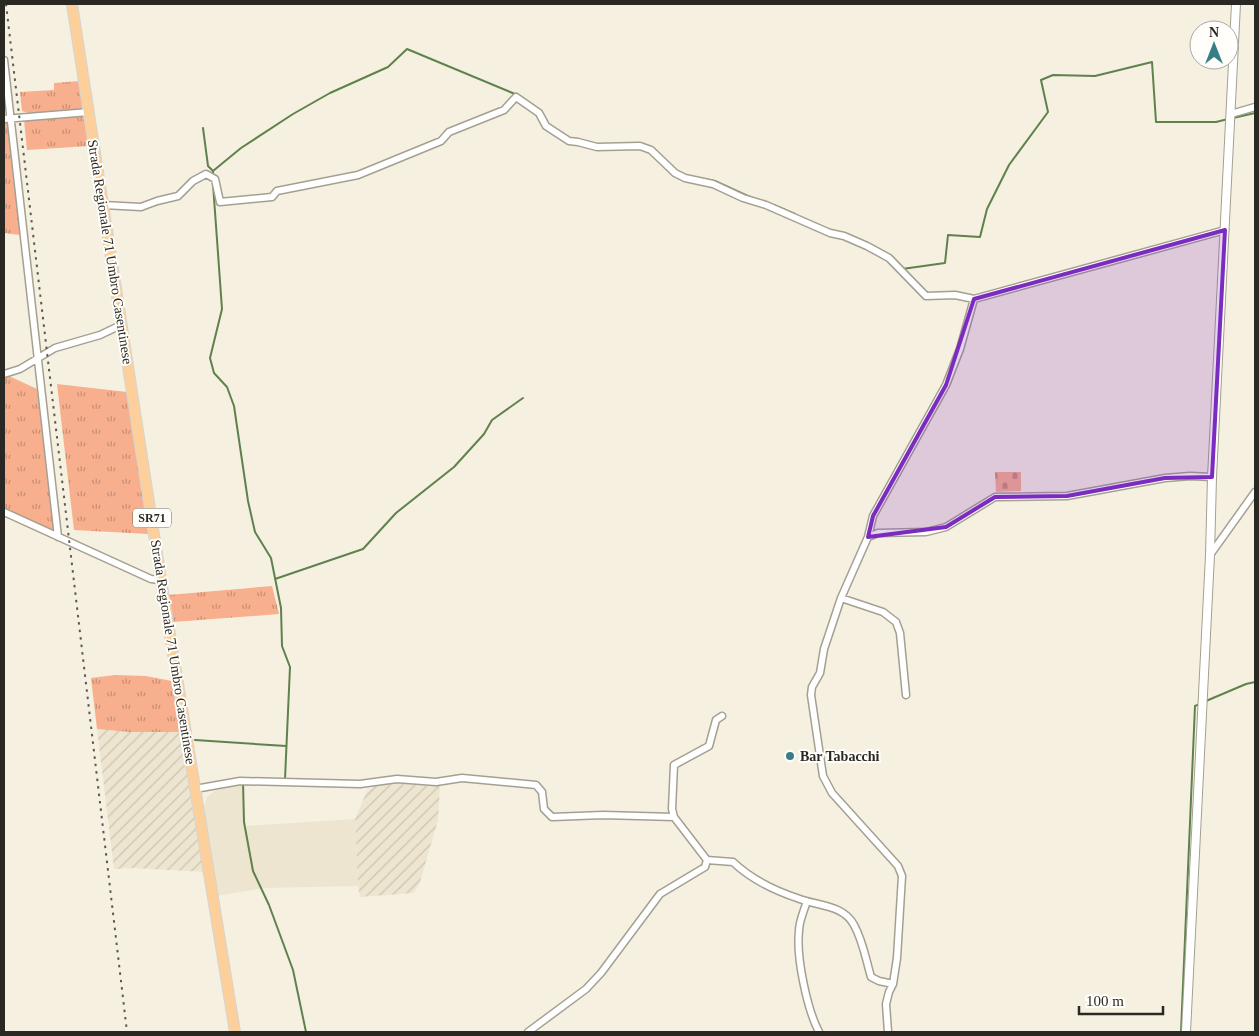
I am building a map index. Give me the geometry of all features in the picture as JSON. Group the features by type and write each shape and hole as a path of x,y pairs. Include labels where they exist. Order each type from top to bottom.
{"main road":[{"name":"Strada Regionale 71 Umbro Casentinese","path":"72,4 161,580 235,1032"}],"street":[{"path":"1186,1032 1236,4"},
{"path":"4,60 7,119 38,359 58,537"},
{"path":"103,205 141,207 178,196 193,181 206,174 216,179 220,202 272,197 277,191 358,175 441,141 449,132 504,110 516,97 539,113 546,126 569,142 578,142 597,147 640,146 651,150 675,173 685,178 713,184 742,198 766,204 830,233 844,236 889,258 926,296 954,295 974,299 1225,230"},
{"path":"1230,114 1255,107"},
{"path":"7,119 89,112"},
{"path":"888,1032 886,1004 893,984 897,958 902,876 898,866 832,792 823,776 812,703 812,687 820,672 824,649 841,598 868,537 873,516 946,385 960,349 974,299"},
{"path":"4,374 20,369 55,348 100,335 121,325"},
{"path":"868,537 878,533 926,532 946,527 995,497 1067,496 1165,478 1212,477"},
{"path":"1210,554 1255,492"},
{"path":"4,512 151,579 161,580"},
{"path":"841,598 883,612 896,622 900,633 906,695"},
{"path":"722,716 716,720 709,746 674,765 672,809 674,817 707,860 733,862 745,874 773,889 840,910 854,924 871,977 893,984"},
{"path":"195,789 240,781 360,784 397,779 436,782 462,778 536,785 542,792 544,809 552,817 603,815 674,817"},
{"path":"528,1032 586,989 601,973 660,894 705,867 707,860"},
{"path":"807,901 798,930 800,960 813,1020 819,1032"}],"highlighted area":[{"path":"1225,230 1212,477 1165,478 1067,496 995,497 946,527 868,537 873,516 946,385 974,299"}],"shaded area":[{"path":"97,729 129,732 182,732 205,872 134,868 114,869"},
{"path":"401,783 430,786 440,785 438,820 420,882 414,893 360,897 355,819 367,791 376,786"},
{"path":"234,785 242,785 246,826 355,819 358,886 264,888 217,896 203,810 207,797 216,790"}],"green space":[{"path":"80,81 84,107 79,110 29,113 22,111 20,92 54,90 54,83"},
{"path":"85,115 89,146 27,150 24,120"},
{"path":"7,122 20,235 4,233 4,123"},
{"path":"9,376 37,389 54,532 4,508 4,377"},
{"path":"57,384 127,392 149,534 74,530"},
{"path":"995,472 1021,472 1021,491 996,492"},
{"path":"272,586 279,614 173,622 168,595"},
{"path":"115,675 146,676 172,681 182,732 129,732 97,729 91,678"}],"waterway":[{"path":"213,177 213,171 241,148 293,114 330,93 388,67 407,49 515,94"},
{"path":"902,269 945,263 948,235 980,237 987,209 1009,165 1048,112 1041,80 1053,75 1095,76 1152,62 1156,122 1216,122 1228,119"},
{"path":"1233,118 1255,113"},
{"path":"203,128 208,166 213,171"},
{"path":"699,178 715,181 750,197"},
{"path":"213,184 222,309 210,358 214,373 227,387 234,406 248,501 255,532 271,558 281,608 282,646 290,667 285,779"},
{"path":"774,205 795,214"},
{"path":"275,579 363,549 396,513 454,467 484,434 492,420 523,398"},
{"path":"1206,701 1255,682"},
{"path":"1181,1032 1195,706 1200,704"},
{"path":"195,740 286,746"},
{"path":"243,782 244,822 253,871 269,905 293,970 306,1032"}],"railway":[{"path":"6,4 127,1032"}],"place":[{"name":"Bar Tabacchi","path":"790,756"}]}
